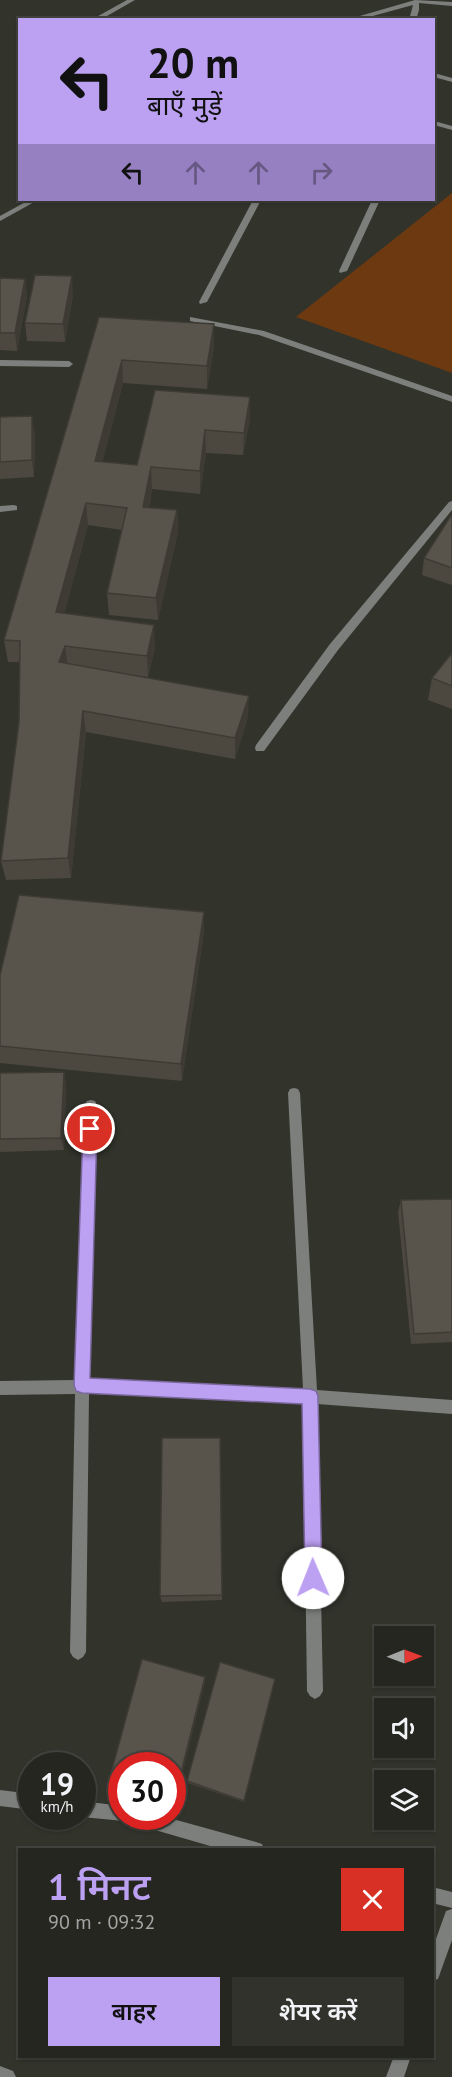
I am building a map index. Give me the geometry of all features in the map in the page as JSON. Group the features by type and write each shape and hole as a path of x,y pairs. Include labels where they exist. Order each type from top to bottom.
{"street":[{"path":"98,18 132,0"},
{"path":"356,18 419,0 452,4"},
{"path":"413,18 419,0"},
{"path":"435,75 452,80"},
{"path":"448,127 452,116"},
{"path":"0,219 32,201"},
{"path":"203,302 256,201"},
{"path":"343,271 376,201"},
{"path":"193,320 261,333 452,399"},
{"path":"0,363 69,364"},
{"path":"260,748 334,646 452,504"},
{"path":"0,509 15,508"},
{"path":"294,1093 310,1396 315,1691"},
{"path":"78,1652 82,1385 91,1105"},
{"path":"0,1388 82,1385 310,1396 452,1407"},
{"path":"0,1798 18,1800"},
{"path":"182,1830 249,1848"},
{"path":"434,1896 452,1900"},
{"path":"434,1967 452,1917"},
{"path":"395,2077 402,2058"},
{"path":"0,2075 7,2077"}],"shaded area":[{"path":"452,193 452,373 296,317"}],"building":[{"path":"35,275 72,276 63,324 25,323"},
{"path":"0,278 25,279 15,333 0,333"},
{"path":"99,317 214,324 207,366 122,360 95,461 137,465 155,390 250,397 244,433 205,430 200,471 151,467 143,507 177,510 156,598 107,593 127,508 86,503 56,612 154,625 147,656 65,646 59,662 249,696 235,738 83,711 68,858 1,861 19,722 20,641 4,640"},
{"path":"32,416 32,460 0,462 0,417"},
{"path":"452,514 452,568 424,558"},
{"path":"452,653 452,686 432,678"},
{"path":"19,895 204,912 181,1064 0,1046 0,975"},
{"path":"64,1072 61,1138 0,1139 0,1073"},
{"path":"452,1199 452,1332 414,1334 401,1200"},
{"path":"162,1438 220,1438 222,1595 160,1596"},
{"path":"142,1659 205,1677 186,1753 117,1752"},
{"path":"220,1662 275,1679 244,1801 187,1781"}],"route":[{"path":"90,1129 82,1385 310,1396 313,1578"}]}
